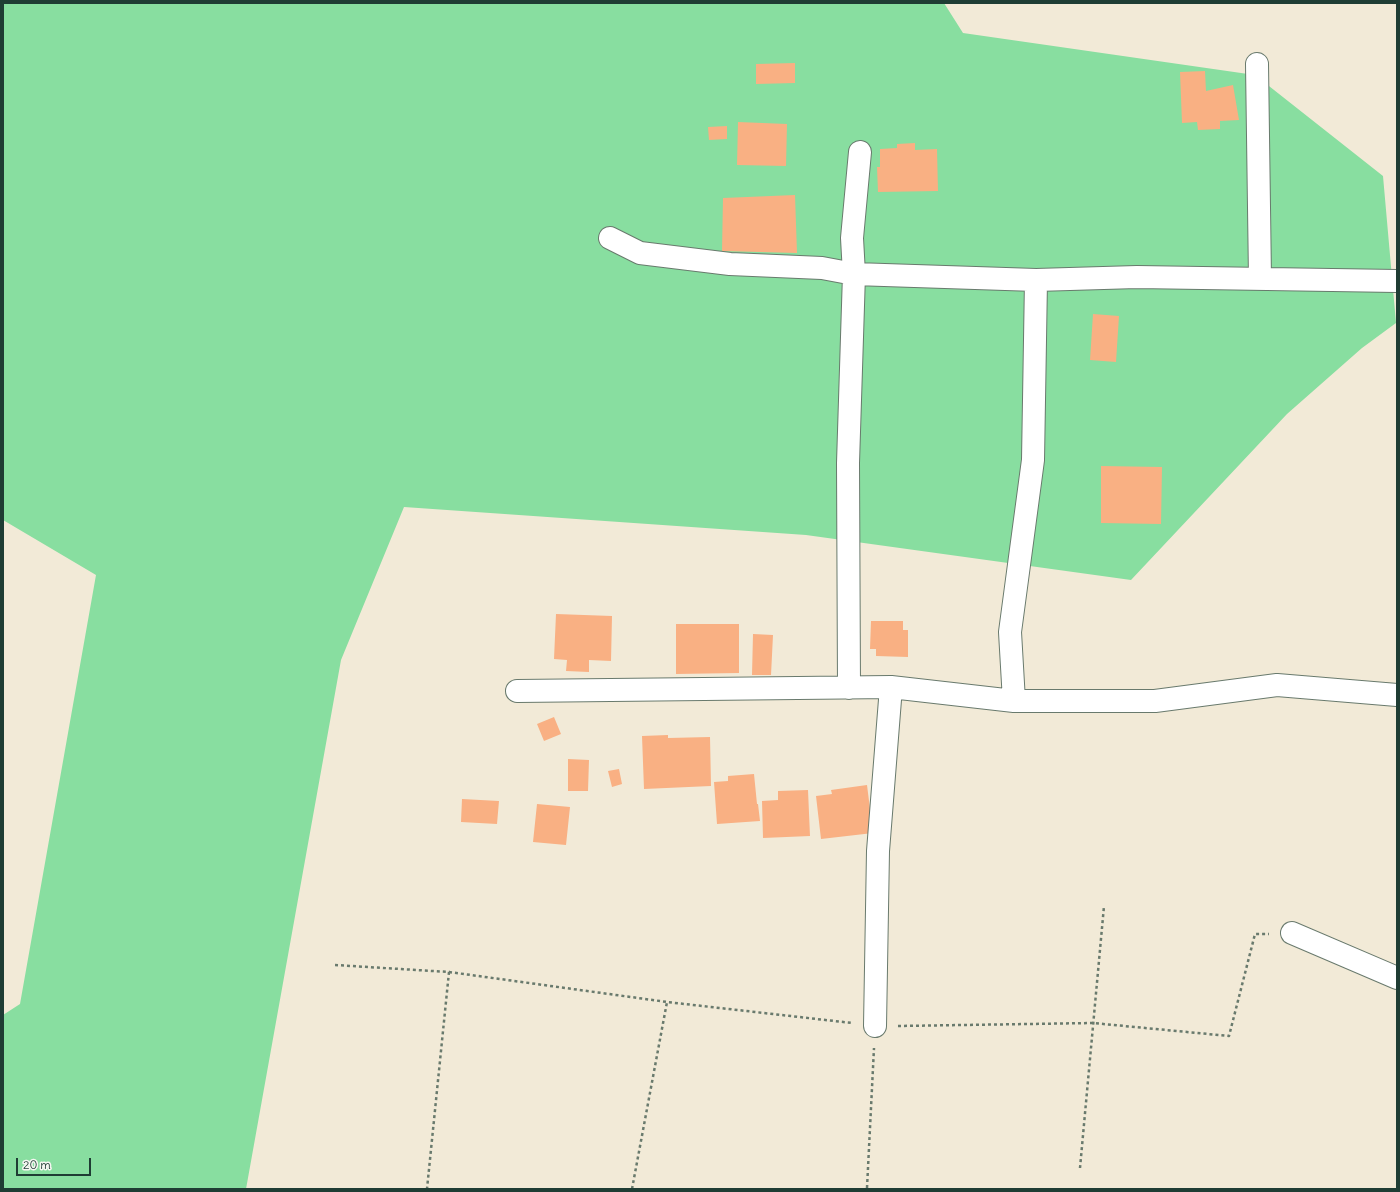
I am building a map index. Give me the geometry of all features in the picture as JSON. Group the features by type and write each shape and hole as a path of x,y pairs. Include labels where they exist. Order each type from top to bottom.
{"street":[{"path":"1257,64 1260,279"},
{"path":"849,688 848,463 854,274 852,238 860,152"},
{"path":"610,238 640,253 730,264 822,268 854,274 1036,280 1137,277 1397,281"},
{"path":"1014,701 1010,632 1033,460 1036,280"},
{"path":"517,691 891,687 1014,701 1155,702 1277,685 1397,695"},
{"path":"875,1026 878,851 891,687"},
{"path":"1292,933 1397,978"}],"path":[{"path":"1080,1168 1104,906"},
{"path":"335,965 449,972 667,1002 875,1026 1093,1023 1229,1036 1255,934 1292,933"},
{"path":"427,1189 449,972"},
{"path":"632,1189 667,1002"},
{"path":"867,1188 875,1026"}],"green space":[{"path":"3,3 944,3 963,33 1255,75 1383,176 1396,323 1362,348 1287,414 1131,580 806,535 404,507 341,660 246,1189 3,1189 3,1015 20,1004 96,575 3,520"}],"building":[{"path":"795,63 795,83 756,84 756,64"},
{"path":"1205,71 1206,91 1233,85 1239,120 1220,121 1220,129 1198,130 1197,122 1182,123 1180,72"},
{"path":"738,122 787,124 786,166 737,165"},
{"path":"727,126 727,139 709,140 708,127"},
{"path":"915,143 915,150 937,149 938,191 878,192 877,167 880,167 880,149 897,148 897,144"},
{"path":"795,195 797,253 722,251 723,198"},
{"path":"1093,314 1119,316 1116,362 1090,360"},
{"path":"1101,466 1162,467 1161,524 1101,523"},
{"path":"556,614 612,616 611,661 589,660 589,672 566,671 567,660 554,659"},
{"path":"871,621 903,621 903,630 908,630 908,657 876,656 876,649 870,649"},
{"path":"676,624 739,624 739,673 676,674"},
{"path":"753,634 773,635 771,675 752,675"},
{"path":"554,717 561,734 544,741 537,724"},
{"path":"668,735 668,738 710,737 711,786 644,789 642,736"},
{"path":"568,759 589,760 588,791 568,791"},
{"path":"619,769 622,784 612,787 608,771"},
{"path":"754,774 760,821 717,824 714,782 728,781 728,776"},
{"path":"867,785 873,833 821,839 816,796 832,794 831,790"},
{"path":"808,790 810,836 763,838 762,801 778,800 778,791"},
{"path":"462,799 499,801 497,824 461,822"},
{"path":"537,804 570,807 566,845 533,842"}]}
